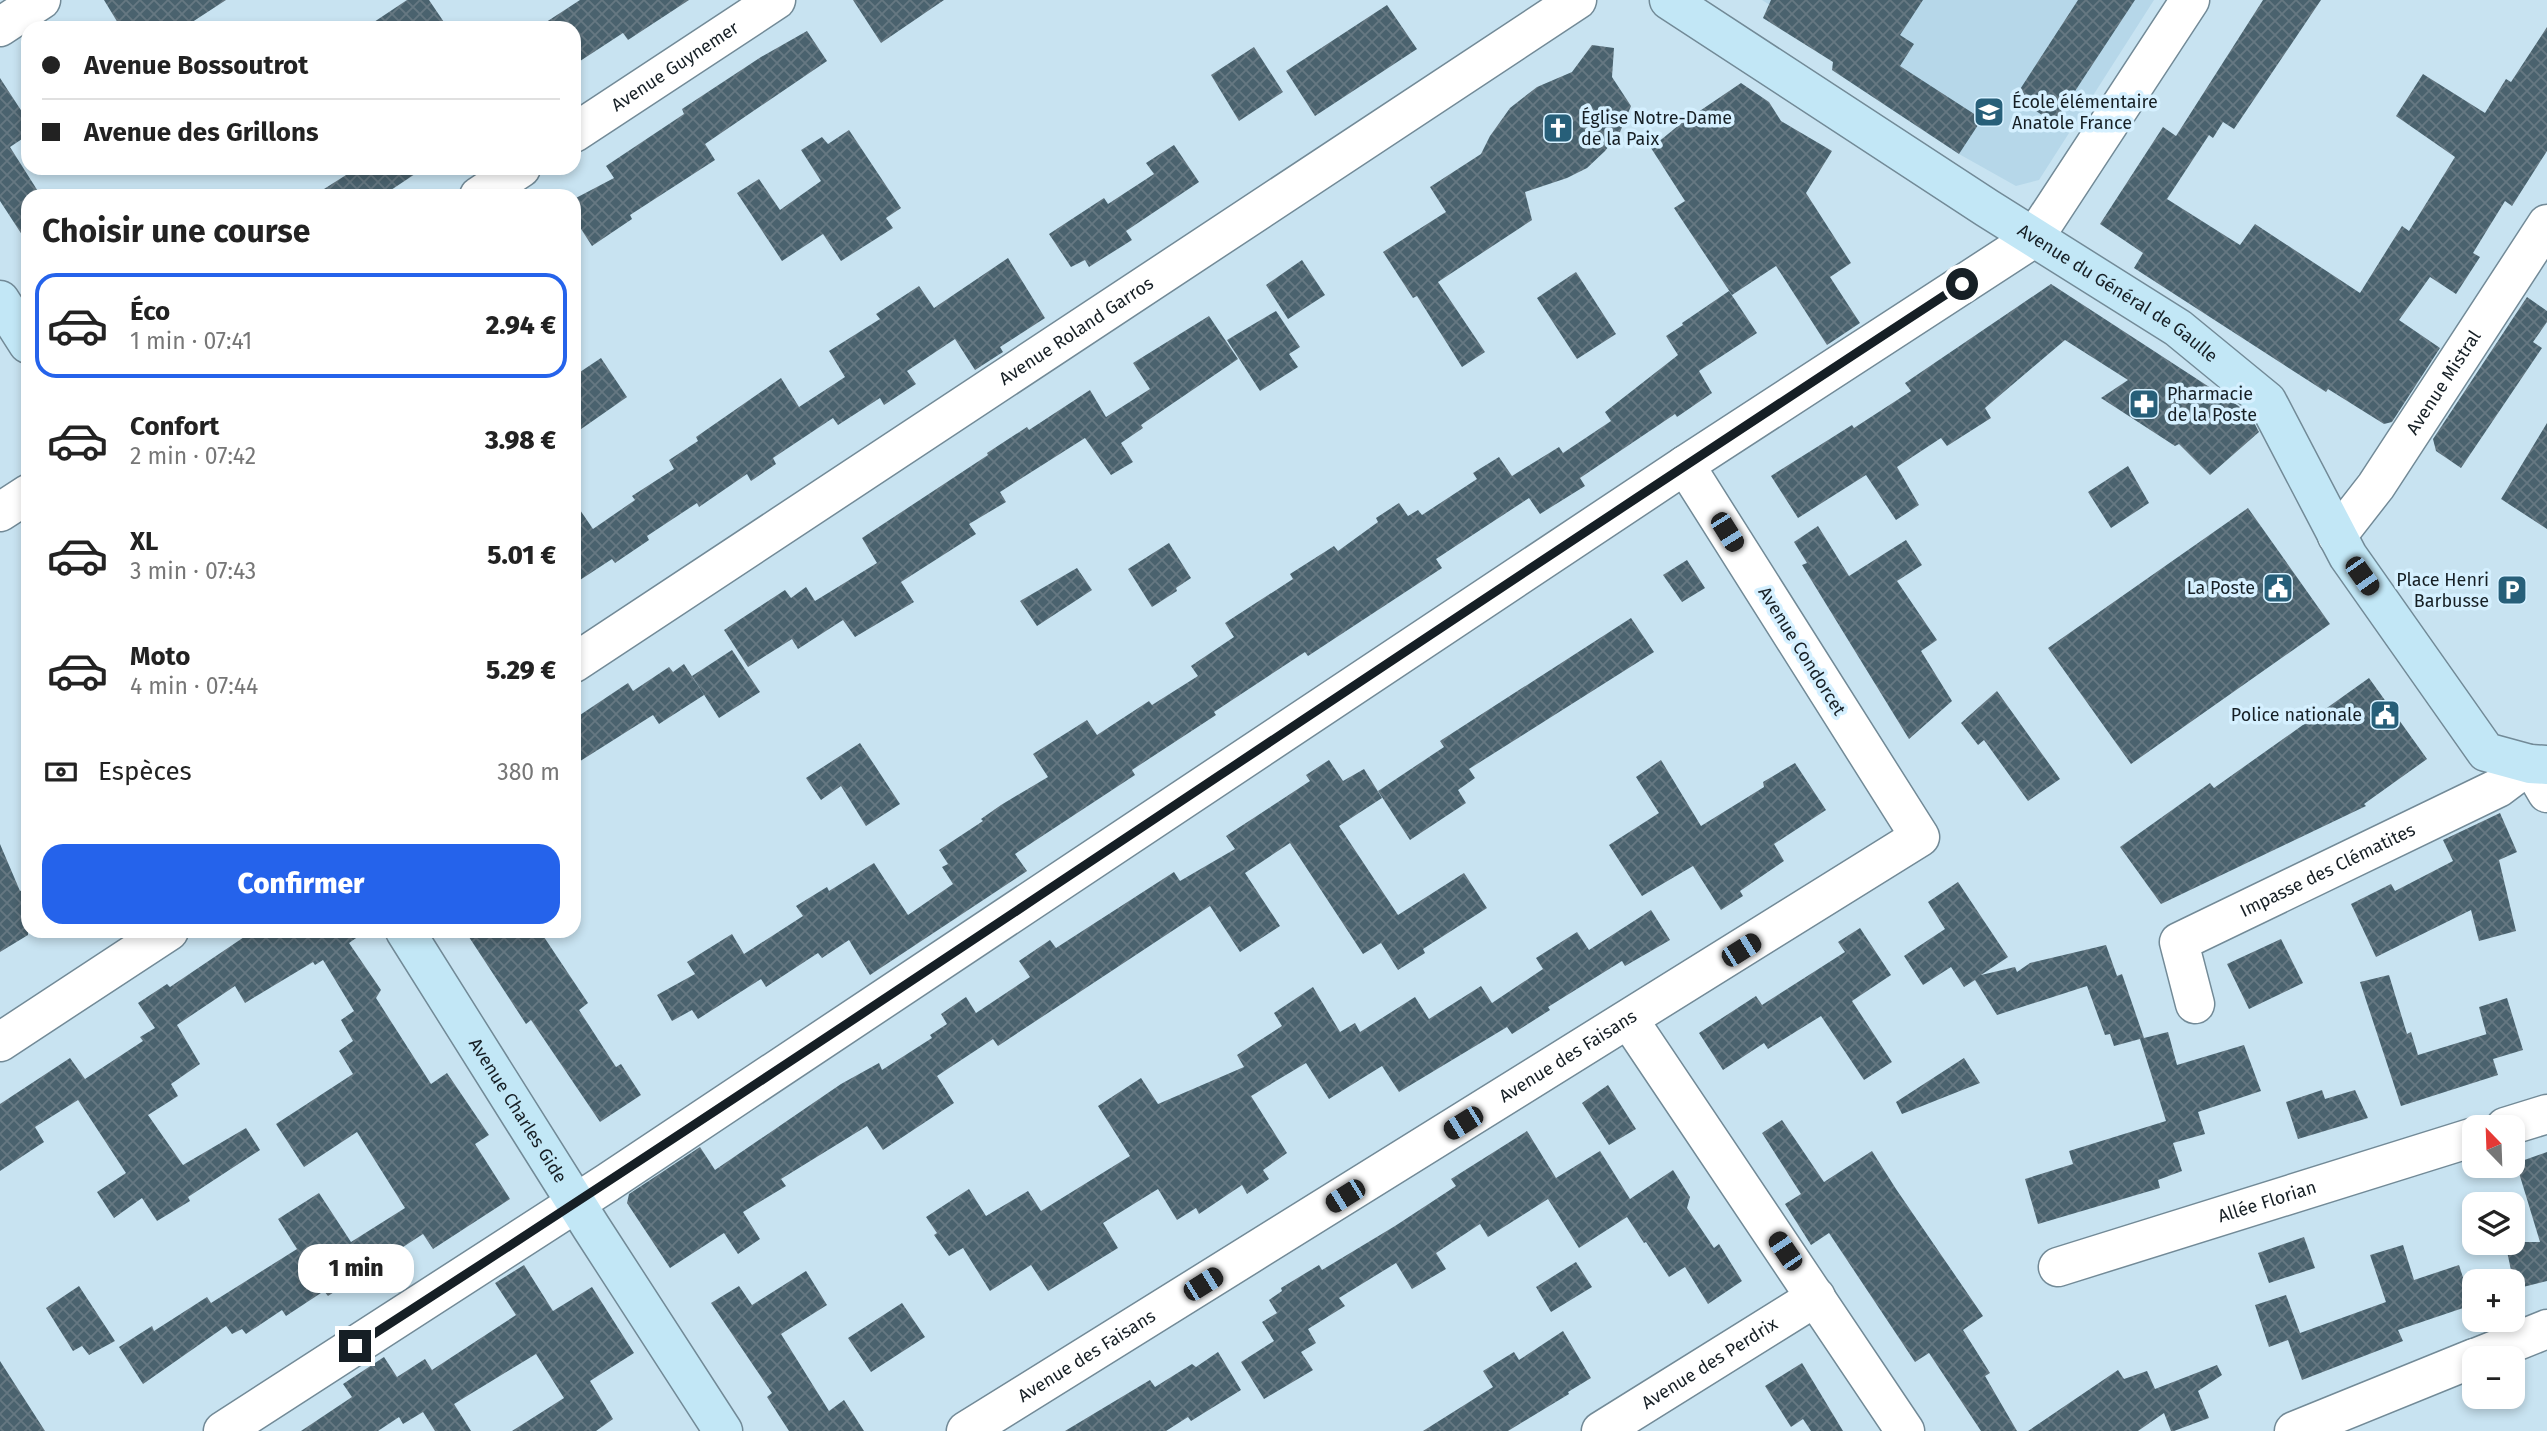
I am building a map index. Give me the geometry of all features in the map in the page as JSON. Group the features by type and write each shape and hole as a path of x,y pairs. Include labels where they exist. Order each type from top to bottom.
{"street":[{"path":"0,27 41,0"},
{"name":"Avenue Guynemer","path":"581,128 776,0"},
{"name":"Avenue Roland Garros","path":"581,658 1577,0"},
{"name":"Avenue du Général de Gaulle","path":"1669,0 2034,238 2178,328 2267,401 2337,536 2486,752 2541,774"},
{"path":"223,1431 576,1203 1685,465 2034,238 2190,0"},
{"path":"490,189 510,175"},
{"name":"Avenue Mistral","path":"2337,536 2376,486 2547,224"},
{"path":"0,300 21,333"},
{"name":"Avenue Condorcet","path":"1685,465 1920,837"},
{"path":"0,512 21,498"},
{"name":"Impasse des Clématites","path":"2195,1004 2179,943 2498,788 2541,774"},
{"name":"Avenue des Faisans","path":"966,1431 1920,837"},
{"path":"0,1042 158,938"},
{"name":"Avenue Charles Gide","path":"409,938 723,1431"},
{"path":"1629,1020 1905,1431"},
{"path":"2525,1121 2547,1114"},
{"name":"Allée Florian","path":"2058,1267 2462,1141"},
{"name":"Avenue des Perdrix","path":"1601,1431 1816,1297"},
{"path":"2505,1346 2547,1329"},
{"path":"2294,1431 2462,1363"}],"shaded area":[{"name":"École élémentaire Anatole France","path":"1762,0 2154,0 2039,180 2016,186 1959,154 1832,70 1835,53 1804,43 1763,18 1773,7"}],"building":[{"path":"104,0 226,0 194,21 117,21"},
{"path":"407,0 429,0 443,21 376,21"},
{"path":"580,0 689,0 628,40 623,33 581,60 581,21 548,21"},
{"path":"853,0 944,0 881,43"},
{"path":"1771,0 1923,0 1900,35 1914,44 1900,66 1982,119 1959,154 1832,70 1833,62 1763,18"},
{"path":"2078,0 2135,0 2054,123 2015,97"},
{"path":"2263,0 2321,0 2234,129 2223,122 2213,138 2209,135 2167,199 2240,245 2255,224 2360,293 2402,226 2409,231 2455,157 2396,116 2423,74 2485,113 2506,79 2511,82 2547,27 2547,151 2512,206 2505,201 2473,253 2480,257 2456,294 2430,277 2399,320 2440,348 2392,422 2384,424 2328,389 2326,392 2134,268 2143,253 2100,224 2163,127 2176,136"},
{"path":"1387,5 1417,49 1315,116 1286,71"},
{"path":"807,31 827,61 705,144 715,160 630,215 632,219 592,246 581,229 581,195 614,178 606,166 684,114 682,109 761,57"},
{"path":"1592,45 1614,48 1612,77 1631,106 1620,132 1587,168 1567,178 1525,192 1532,220 1438,282 1485,352 1462,367 1417,296 1413,298 1383,252 1446,212 1430,187 1481,154 1510,108 1537,87 1572,72"},
{"path":"1254,47 1283,92 1239,121 1211,75"},
{"path":"0,78 21,110 21,140 10,147 21,164 21,175 28,175 37,189 21,189 21,233 0,201"},
{"path":"1741,83 1769,102 1781,121 1832,151 1806,193 1851,263 1830,277 1860,323 1827,345 1776,266 1732,295 1674,208 1685,201 1651,148 1679,125"},
{"path":"849,130 901,208 886,218 893,228 841,261 823,234 782,261 737,193 759,179 780,210 821,181 801,150 822,137 828,144"},
{"path":"1174,145 1199,182 1126,231 1132,240 1089,267 1085,260 1071,267 1049,234 1104,198 1108,204 1154,174 1146,163"},
{"path":"346,175 414,175 392,189 324,189"},
{"path":"1008,258 1045,318 1000,347 1003,352 975,370 955,339 907,371 916,384 884,405 880,398 838,425 833,418 773,458 776,464 751,481 747,474 699,507 697,503 647,536 649,540 615,563 612,559 581,579 581,511 593,529 635,500 632,496 674,469 669,460 698,441 696,437 781,378 799,407 845,377 829,351 880,319 876,314 919,286 934,308"},
{"path":"1302,260 1325,295 1288,319 1266,285"},
{"path":"1576,272 1616,334 1577,359 1537,298"},
{"path":"2051,284 2240,407 2250,415 2259,432 2210,475 2179,444 2175,446 2101,398 2128,380 2065,340 1985,408 1991,418 1947,446 1941,438 1897,467 1919,505 1896,520 1866,475 1798,518 1771,476 1911,391 1905,383"},
{"path":"1729,291 1757,333 1699,371 1712,393 1677,417 1675,414 1580,478 1585,486 1540,514 1529,498 1436,559 1442,568 1308,656 1305,652 1214,712 1216,715 1132,770 1135,775 1015,854 1027,871 870,975 849,940 822,958 818,953 766,987 761,979 698,1019 692,1010 672,1021 657,995 695,974 687,962 732,934 744,954 803,916 796,906 827,887 829,891 874,863 908,915 953,884 942,867 948,864 939,850 983,821 981,819 1001,805 1048,777 1033,754 1087,720 1097,735 1149,701 1152,705 1198,676 1191,666 1234,637 1225,623 1293,579 1290,574 1334,546 1338,551 1378,522 1376,518 1399,503 1408,516 1418,510 1422,515 1477,479 1473,473 1499,457 1512,476 1559,447 1563,453 1611,421 1605,412 1678,355 1666,336"},
{"path":"2527,297 2547,311 2547,322 2533,342 2542,348 2461,468 2436,451 2433,439"},
{"path":"1276,311 1300,347 1289,354 1298,367 1260,391 1227,340"},
{"path":"1209,316 1238,359 1141,425 1143,428 1121,443 1133,462 1111,475 1085,438 1000,492 1006,502 969,524 976,534 901,582 914,602 855,637 843,620 798,649 792,639 748,667 724,630 785,590 791,598 806,587 815,601 877,563 862,538 1027,427 1029,430 1090,390 1106,417 1150,389 1133,363"},
{"path":"601,358 627,397 581,429 581,371"},
{"path":"2547,423 2547,529 2501,499"},
{"path":"2128,466 2149,503 2111,528 2088,492"},
{"path":"2248,508 2330,624 2131,764 2048,648"},
{"path":"1818,526 1849,576 1906,540 1922,565 1897,581 1937,640 1921,651 1952,701 1909,739 1802,565 1807,563 1794,542"},
{"path":"1169,543 1191,578 1152,607 1128,569"},
{"path":"1687,560 1705,588 1682,602 1663,575"},
{"path":"1077,568 1092,590 1037,626 1020,601"},
{"path":"1631,618 1654,652 1469,769 1475,778 1458,790 1466,803 1410,840 1378,791 1444,747 1440,741"},
{"path":"732,650 760,692 719,718 692,676"},
{"path":"684,664 704,695 659,724 653,715 581,761 581,714 628,683 633,691 669,667 673,672"},
{"path":"2369,678 2427,759 2364,804 2366,806 2161,904 2120,847 2210,783 2214,788"},
{"path":"1997,691 2060,779 2028,801 1984,740 1978,745 1961,723"},
{"path":"860,743 900,804 866,826 841,786 821,800 806,778"},
{"path":"1329,760 1343,781 1364,769 1382,798 1339,826 1398,915 1464,873 1487,908 1423,949 1425,953 1398,970 1381,943 1363,954 1290,843 1245,873 1280,926 1240,952 1210,906 998,1046 993,1039 937,1076 954,1103 883,1150 867,1126 781,1179 786,1186 743,1212 760,1239 738,1254 724,1233 670,1268 627,1203 629,1194 700,1147 715,1170 841,1084 879,1063 882,1070 932,1038 930,1035 947,1024 941,1014 966,997 976,1013 1030,977 1019,961 1050,940 1056,948 1174,872 1180,881 1235,849 1226,836 1310,781 1306,775"},
{"path":"1661,760 1701,826 1764,787 1763,782 1795,763 1826,810 1774,844 1784,861 1740,891 1743,896 1721,910 1693,866 1642,896 1609,845 1659,813 1636,777"},
{"path":"2500,813 2517,852 2499,860 2516,931 2479,941 2471,910 2376,957 2351,904 2391,884 2395,891 2453,861 2443,840"},
{"path":"0,844 21,890 23,938 0,952"},
{"path":"1958,882 2008,957 1981,975 2015,967 2017,972 2030,963 2106,945 2117,976 2122,974 2144,1038 2168,1032 2177,1065 2244,1045 2261,1091 2198,1112 2205,1134 2173,1143 2182,1171 2158,1180 2160,1188 2038,1224 2025,1179 2073,1164 2069,1151 2166,1121 2140,1039 2114,1046 2110,1034 2105,1035 2087,986 1997,1015 1975,980 1964,987 1951,967 1923,985 1904,956 1945,929 1928,902"},
{"path":"1651,910 1670,940 1625,966 1622,961 1548,1007 1550,1010 1512,1034 1507,1027 1399,1092 1382,1066 1329,1099 1306,1063 1251,1096 1287,1153 1263,1170 1269,1179 1247,1194 1242,1185 1199,1214 1196,1208 1177,1220 1158,1189 1103,1223 1118,1248 1048,1291 1031,1265 990,1291 963,1248 949,1256 934,1235 937,1233 926,1217 969,1189 986,1216 1028,1191 1041,1211 1130,1156 1098,1106 1141,1078 1158,1104 1244,1067 1237,1055 1282,1026 1274,1013 1313,987 1340,1032 1355,1023 1360,1032 1415,997 1429,1019 1481,986 1492,1003 1543,969 1536,958 1577,932 1589,950"},
{"path":"1860,928 1891,975 1852,1001 1892,1062 1864,1080 1821,1016 1768,1049 1764,1043 1723,1070 1699,1033 1756,996 1762,1005 1845,952 1838,942"},
{"path":"243,938 356,938 349,943 381,990 376,998 431,1084 447,1073 489,1135 475,1144 510,1199 433,1249 423,1234 328,1296 324,1291 286,1316 282,1310 246,1334 242,1329 232,1334 226,1326 143,1384 119,1347 152,1326 154,1331 207,1297 211,1303 297,1249 278,1219 319,1193 351,1242 405,1208 357,1132 304,1167 276,1124 353,1074 339,1051 353,1041 341,1020 354,1011 323,960 315,965 313,962 245,1003 235,986 177,1025 200,1064 171,1084 178,1096 148,1115 183,1165 246,1128 260,1150 188,1197 190,1201 157,1221 142,1198 114,1218 97,1192 126,1173 78,1100 35,1127 44,1142 0,1171 0,1104 70,1058 85,1079 143,1041 140,1037 155,1028 138,1003 167,984 170,987"},
{"path":"470,938 545,938 588,1003 579,1010 616,1067 621,1064 641,1095 600,1122 531,1020 526,1024"},
{"path":"2281,939 2303,983 2249,1009 2227,964"},
{"path":"2389,975 2407,1034 2411,1032 2418,1055 2486,1034 2479,1007 2507,998 2523,1050 2493,1059 2498,1075 2401,1106 2360,982"},
{"path":"1964,1058 1980,1083 1902,1114 1896,1102"},
{"path":"1608,1085 1636,1129 1609,1145 1582,1103"},
{"path":"2322,1090 2325,1099 2355,1090 2368,1118 2298,1139 2286,1102"},
{"path":"1782,1120 1824,1182 1872,1151 1983,1316 1963,1330 1990,1373 1985,1376 2017,1431 1981,1431 1929,1353 1915,1362 1829,1233 1811,1245 1785,1204 1801,1194 1762,1133"},
{"path":"1527,1131 1556,1178 1600,1151 1630,1199 1673,1170 1690,1197 1687,1208 1714,1248 1719,1244 1742,1281 1708,1304 1685,1267 1669,1277 1627,1217 1579,1248 1548,1199 1488,1237 1480,1224 1436,1253 1446,1269 1412,1289 1396,1263 1339,1298 1345,1306 1308,1329 1316,1343 1301,1352 1313,1370 1264,1399 1241,1362 1274,1341 1262,1322 1277,1313 1269,1300 1282,1291 1281,1288 1319,1265 1322,1270 1395,1226 1456,1186 1451,1179"},
{"path":"2547,1152 2547,1281 2525,1286 2525,1269 2511,1269 2508,1255 2525,1255 2525,1242 2540,1242 2521,1178 2525,1178 2525,1160"},
{"path":"2304,1237 2315,1268 2269,1283 2258,1253"},
{"path":"2403,1245 2414,1280 2459,1265 2462,1274 2462,1308 2398,1330 2403,1341 2302,1380 2288,1340 2269,1347 2255,1305 2286,1295 2300,1333 2386,1302 2370,1255"},
{"path":"1576,1262 1592,1287 1551,1312 1536,1287"},
{"path":"524,1265 553,1311 592,1287 634,1353 590,1381 613,1419 596,1431 512,1431 564,1398 536,1354 454,1404 471,1431 435,1431 423,1412 403,1424 399,1417 378,1431 301,1431 352,1397 343,1384 384,1357 397,1377 425,1359 432,1370 516,1315 495,1283"},
{"path":"806,1271 827,1305 781,1334 829,1411 844,1400 864,1431 789,1431 767,1397 772,1393 711,1303 739,1286 752,1305"},
{"path":"79,1286 115,1341 89,1355 82,1346 73,1351 46,1308"},
{"path":"902,1303 925,1337 871,1372 848,1338"},
{"path":"1563,1331 1591,1378 1568,1392 1569,1394 1508,1431 1423,1431 1493,1387 1483,1371 1514,1352 1519,1360"},
{"path":"1218,1352 1241,1390 1191,1421 1188,1417 1166,1431 1065,1431 1150,1380 1155,1387 1192,1364 1196,1367"},
{"path":"0,1361 45,1431 0,1431"},
{"path":"1802,1363 1843,1431 1811,1431 1803,1419 1791,1427 1765,1386"},
{"path":"2217,1365 2222,1375 2198,1391 2209,1418 2174,1431 2171,1431 2164,1413 2138,1431 2028,1431 2118,1370 2124,1379 2147,1371 2155,1389"}],"place":[{"name":"École élémentaire Anatole France","path":"1989,112"},
{"name":"Église Notre-Dame de la Paix","path":"1558,128"},
{"name":"Pharmacie de la Poste","path":"2144,404"},
{"name":"La Poste","path":"2278,588"},
{"name":"Place Henri Barbusse","path":"2512,590"},
{"name":"Police nationale","path":"2385,715"}],"route":[{"path":"355,1346 607,1183 1685,465 1962,284"}]}
